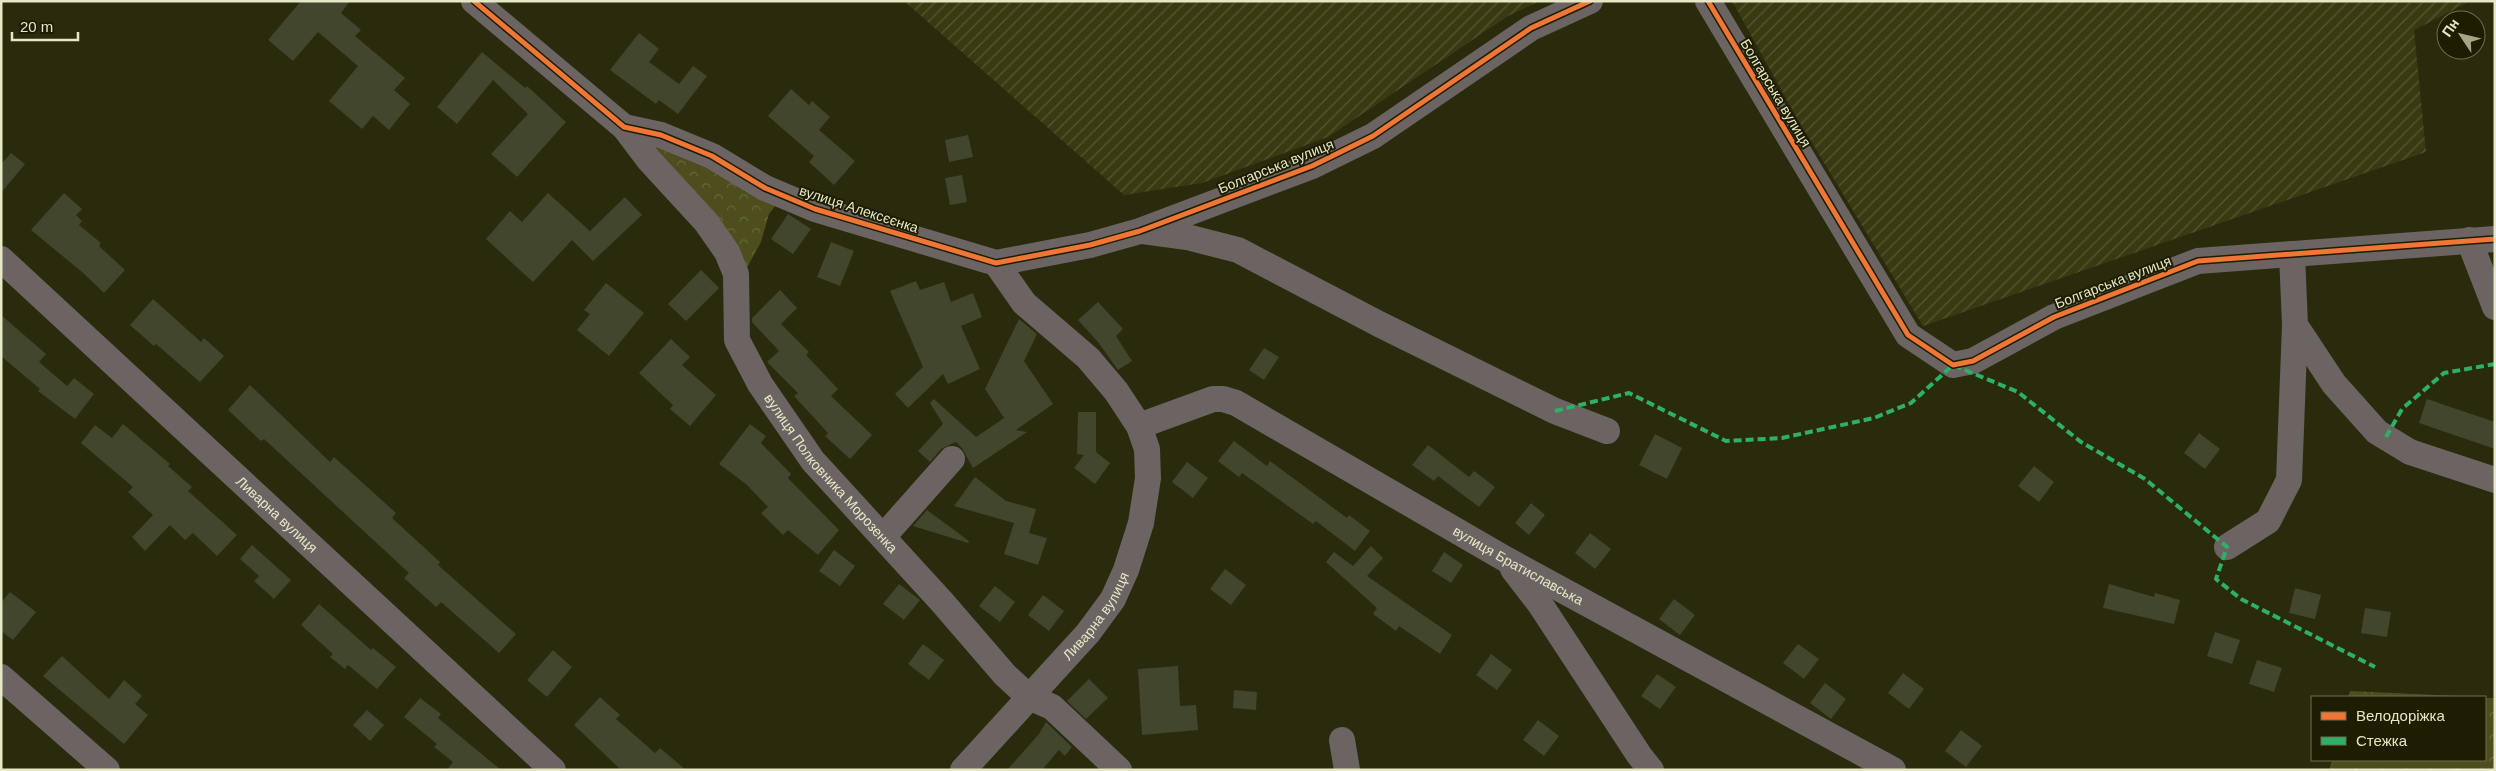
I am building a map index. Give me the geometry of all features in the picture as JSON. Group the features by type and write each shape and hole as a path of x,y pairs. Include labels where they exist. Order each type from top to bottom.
{"street":[{"name":"вулиця Алексєєнка","path":"474,1 624,126 661,135 712,156 765,188 814,209 996,262"},
{"name":"Болгарська вулиця","path":"996,262 1090,245 1140,231 1312,166 1373,136 1531,28 1590,1"},
{"name":"Болгарська вулиця","path":"1708,1 1908,335 1953,365 1973,361 2054,317 2198,261 2495,239"},
{"name":"вулиця Полковника Морозенка","path":"624,126 649,160 706,222 727,252 736,274 737,340 760,384 813,461 883,537 1004,675 1029,697 1052,707 1119,770"},
{"path":"1140,231 1186,237 1238,250 1379,324 1555,411 1607,431"},
{"path":"2469,240 2495,307"},
{"path":"2228,547 2268,521 2289,480 2296,325 2292,254"},
{"name":"Ливарна вулиця","path":"1,259 553,770"},
{"name":"Ливарна вулиця","path":"963,770 1102,615 1113,599 1126,570 1141,523 1148,478 1147,449 1139,426 1116,391 1088,358 1024,303 996,262"},
{"path":"2296,325 2334,384 2377,432 2410,452 2495,480"},
{"name":"вулиця Братиславська","path":"1139,426 1197,403 1223,398 1236,403 1507,560 1893,770"},
{"path":"883,537 952,459"},
{"path":"1507,560 1540,604 1638,756 1651,770"},
{"path":"1,677 107,770"},
{"path":"1342,740 1347,770"}],"shaded area":[{"path":"904,1 1540,1 1508,16 1328,137 1202,183 1124,195"},
{"path":"1732,1 2471,1 2453,10 2436,10 2436,19 2414,30 2426,152 1923,326 1797,118"}],"green space":[{"path":"659,141 778,202 769,214 761,242 745,271 653,154"},
{"path":"2350,691 2458,696 2348,696"},
{"path":"2486,698 2495,698 2495,770 2329,770 2332,761 2486,761"}],"building":[{"path":"301,1 350,1 341,13 361,30 355,36 405,78 394,90 410,104 389,130 373,116 362,129 329,101 358,66 318,32 293,61 268,40"},
{"path":"639,33 659,49 649,62 679,84 693,66 707,76 678,114 659,100 656,104 610,70"},
{"path":"482,52 525,88 527,86 566,122 517,177 491,154 528,114 493,80 457,124 437,107"},
{"path":"791,89 809,105 812,101 830,117 819,130 855,161 834,185 809,162 814,156 768,116"},
{"path":"968,135 973,157 949,162 945,140"},
{"path":"11,153 25,164 1,193 1,164"},
{"path":"962,175 967,202 950,205 945,178"},
{"path":"64,193 82,209 76,215 82,221 79,225 101,243 99,246 125,270 104,293 82,272 31,230"},
{"path":"548,193 590,231 625,197 642,215 593,261 572,240 533,282 486,239 510,211 522,222"},
{"path":"788,214 811,229 793,254 771,239"},
{"path":"831,242 854,251 840,286 817,277"},
{"path":"701,270 719,288 686,321 668,304"},
{"path":"916,281 920,290 944,282 951,302 973,293 982,317 961,326 980,369 948,384 943,374 908,408 895,394 923,367 890,291"},
{"path":"606,283 644,313 609,356 577,330 590,314 584,310"},
{"path":"780,290 797,308 781,324 809,352 806,355 838,389 831,396 872,435 850,459 825,436 828,433 794,396 798,393 767,362 779,351 752,322 752,318"},
{"path":"153,299 201,342 204,338 224,356 200,382 156,344 154,346 130,325"},
{"path":"1098,302 1123,329 1116,336 1132,361 1118,370 1098,342 1078,320"},
{"path":"1,315 46,354 39,362 67,386 74,378 94,394 75,419 38,391 40,389 1,356"},
{"path":"1019,319 1037,334 1024,361 1053,404 1016,430 1027,432 973,468 962,448 956,442 941,449 930,462 918,451 943,424 930,403 934,399 976,437 1004,418 985,389"},
{"path":"671,339 690,357 682,365 716,395 690,426 670,409 673,405 639,373"},
{"path":"1264,348 1279,357 1264,380 1249,370"},
{"path":"250,385 330,462 334,457 396,513 392,518 440,562 438,565 516,634 499,653 441,602 436,607 404,578 409,573 264,439 261,441 228,410"},
{"path":"2427,399 2495,422 2495,449 2419,423"},
{"path":"1078,412 1096,412 1096,452 1110,463 1095,484 1074,468 1084,455 1077,454"},
{"path":"123,424 170,464 168,466 192,487 188,491 237,535 217,556 193,533 185,540 170,525 145,551 132,537 153,515 128,492 133,487 81,443 95,425 112,438"},
{"path":"750,424 766,436 761,443 791,474 788,478 839,530 818,555 788,530 783,535 761,513 768,507 746,484 719,464"},
{"path":"2199,433 2220,449 2205,469 2184,453"},
{"path":"1655,434 1682,448 1667,479 1639,465"},
{"path":"1234,441 1267,466 1270,461 1347,518 1349,515 1370,531 1355,551 1316,521 1313,524 1242,473 1239,477 1218,461"},
{"path":"1428,445 1469,477 1474,471 1495,487 1479,507 1438,476 1434,481 1412,465"},
{"path":"1187,462 1208,478 1193,498 1172,482"},
{"path":"2034,466 2054,482 2039,502 2018,486"},
{"path":"975,477 1006,501 1036,509 1029,533 1047,538 1038,565 1004,554 1014,523 954,506"},
{"path":"1531,503 1545,515 1529,535 1515,523"},
{"path":"927,510 969,541 968,543 913,526"},
{"path":"1590,533 1611,549 1595,569 1575,553"},
{"path":"252,545 291,580 274,599 254,581 259,576 240,559"},
{"path":"1371,546 1383,558 1367,576 1452,635 1440,654 1399,626 1396,631 1373,614 1377,608 1326,562 1334,552 1353,566"},
{"path":"834,550 855,566 840,586 819,571"},
{"path":"1444,552 1463,565 1451,583 1432,571"},
{"path":"1225,569 1246,585 1231,605 1210,589"},
{"path":"899,584 920,600 904,620 883,604"},
{"path":"2109,584 2154,597 2155,593 2180,600 2174,624 2103,608"},
{"path":"995,586 1015,602 1000,622 979,606"},
{"path":"2295,588 2321,595 2315,619 2289,613"},
{"path":"10,592 36,612 13,640 1,631 1,603"},
{"path":"1043,595 1064,611 1049,631 1028,615"},
{"path":"1674,599 1695,615 1680,635 1659,619"},
{"path":"319,604 371,650 373,648 396,667 377,689 348,665 345,669 330,657 333,654 301,625"},
{"path":"2365,608 2391,612 2387,637 2361,633"},
{"path":"2215,632 2240,640 2232,664 2207,656"},
{"path":"923,644 944,660 929,680 908,664"},
{"path":"1798,644 1819,659 1804,679 1783,663"},
{"path":"553,650 572,667 547,697 527,680"},
{"path":"1491,654 1512,670 1497,690 1476,675"},
{"path":"62,656 109,699 124,680 142,696 135,704 148,715 124,744 43,676"},
{"path":"2257,660 2282,668 2274,692 2249,684"},
{"path":"1178,666 1180,706 1196,705 1198,730 1142,735 1138,669"},
{"path":"1903,673 1924,689 1909,709 1888,693"},
{"path":"1657,674 1676,687 1660,709 1641,696"},
{"path":"1089,679 1108,698 1086,719 1067,701"},
{"path":"1825,683 1846,699 1831,719 1810,703"},
{"path":"1234,690 1257,692 1256,710 1233,708"},
{"path":"600,697 620,715 616,719 655,753 660,748 686,770 621,770 574,725"},
{"path":"420,698 441,714 438,718 501,770 447,770 453,762 434,747 437,744 404,717"},
{"path":"367,710 384,725 370,741 353,725"},
{"path":"1538,720 1559,736 1544,756 1523,740"},
{"path":"1046,722 1072,747 1065,756 1059,750 1042,770 1007,770 1039,734"},
{"path":"1961,730 1982,746 1966,767 1945,751"}],"marked path":[{"path":"2386,437 2402,409 2444,373 2495,364"},
{"path":"1555,411 1629,393 1726,441 1782,438 1874,418 1911,403 1953,365 2018,392 2081,442 2145,479 2227,547 2216,579 2241,599 2375,667"}],"cycle path":[{"path":"474,1 624,127 661,135 712,156 765,188 815,209 996,263 1090,245 1140,231 1312,166 1373,136 1531,28 1590,1"},
{"path":"1708,1 1908,335 1953,365 1973,361 2054,317 2198,261 2495,239"}]}
